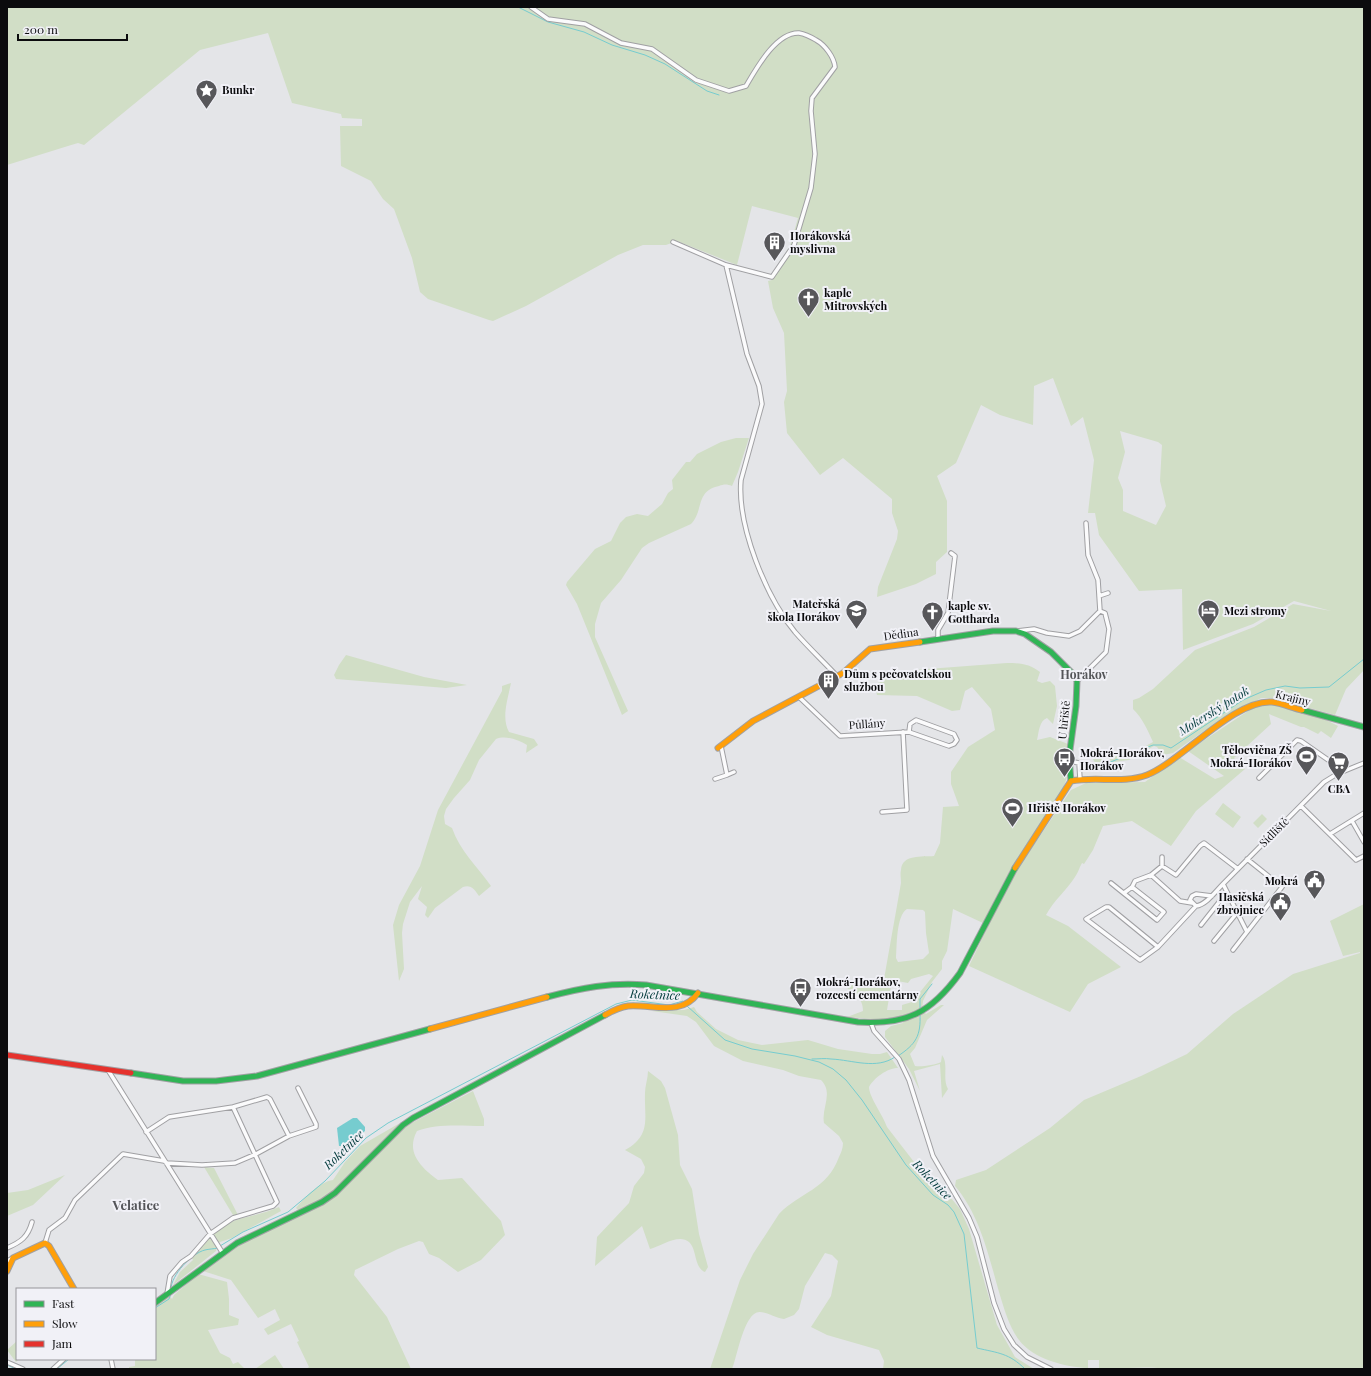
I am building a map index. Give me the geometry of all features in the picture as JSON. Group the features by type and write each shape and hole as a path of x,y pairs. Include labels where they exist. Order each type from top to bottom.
{"street":[{"path":"531,7 548,18 585,24 621,43 652,49 696,80 729,91 746,86 761,60 783,37 798,33 809,36 820,42 830,54 835,67 812,98 811,111 815,154 811,188 794,246 772,277 726,265 673,242"},
{"path":"726,265 747,354 759,386 762,404 741,480 740,493 752,552 785,617 795,632 837,676 753,721 719,747 727,775"},
{"path":"1016,631 1034,629 1047,633 1069,636 1080,631 1100,611 1098,580 1088,555 1086,523"},
{"path":"938,638 938,630 948,613 955,556 951,552"},
{"path":"1099,596 1108,593"},
{"path":"1077,681 1106,652 1109,629 1105,613 1100,611"},
{"name":"Dědina","path":"837,676 843,674 870,649 993,631 1016,631 1025,634 1051,652 1072,673 1077,681"},
{"name":"U hřiště","path":"1071,781 1069,774 1069,760 1077,681"},
{"name":"Půllány","path":"799,697 840,736 909,732 949,746 956,742 957,738 954,734 916,720 910,724 909,732"},
{"name":"Krajiny","path":"1071,781 1080,779 1132,779 1143,776 1155,770 1217,727 1260,702 1272,702 1364,727"},
{"path":"882,812 907,810 903,732"},
{"path":"1259,778 1297,740 1301,741 1344,771"},
{"path":"1069,760 1079,763 1080,779"},
{"name":"Sídliště","path":"1158,947 1109,907 1106,907 1086,918 1140,960 1158,947 1196,906 1201,905 1212,896 1324,782 1344,771 1364,763"},
{"path":"715,779 734,772"},
{"path":"7,1055 183,1080 229,1080 258,1076 587,987 617,984 634,984 698,993 846,1020 872,1023 896,1022 920,1014 942,998 960,974 1008,878 1071,781"},
{"path":"1301,806 1356,860 1364,856"},
{"path":"1330,834 1364,813"},
{"path":"1352,821 1364,842"},
{"path":"1162,866 1176,875 1204,843 1238,869"},
{"path":"1162,857 1162,866"},
{"path":"1233,950 1282,887 1247,859"},
{"path":"1124,893 1132,887 1135,881 1151,875 1162,866"},
{"path":"1151,875 1180,901 1192,903 1196,906"},
{"path":"1111,883 1157,920 1164,912 1132,887"},
{"path":"1223,884 1247,932"},
{"path":"1201,925 1227,892"},
{"path":"1192,903 1191,898 1194,894 1212,896"},
{"path":"1214,941 1237,913"},
{"path":"156,1302 220,1249 322,1202 335,1193 403,1125 413,1118 587,1024 624,1007 666,1008 682,1005 688,1003 698,993"},
{"path":"872,1023 874,1031 899,1059 912,1086 933,1156 975,1231 997,1311 1004,1329 1014,1345 1026,1357 1051,1369"},
{"path":"108,1070 220,1249"},
{"path":"7,1261 45,1242 48,1230 65,1218 75,1200 123,1154 164,1161 168,1164 216,1165 235,1162 254,1155 289,1136 316,1127 316,1124 298,1088"},
{"path":"146,1132 169,1117 233,1107 269,1098 289,1136"},
{"path":"170,1292 170,1276 182,1262 191,1256 210,1234 233,1218 276,1204 276,1198 254,1155 233,1107"},
{"path":"7,1248 19,1243 29,1233 32,1222"},
{"path":"45,1242 49,1246 73,1288"},
{"path":"7,1271 13,1258"},
{"path":"54,1369 63,1360"},
{"path":"7,1362 23,1369"}],"green space":[{"path":"7,7 1364,7 1364,670 1346,689 1335,715 1273,698 1261,698 1204,731 1173,753 1163,755 1157,747 1154,746 1129,760 1114,762 1100,767 1097,765 1093,759 1093,749 1112,755 1124,756 1136,752 1153,742 1147,728 1133,709 1133,700 1153,689 1195,650 1254,627 1293,604 1331,611 1294,601 1253,624 1183,650 1182,589 1139,591 1099,535 1095,513 1088,513 1094,460 1083,417 1071,426 1053,378 1034,386 1033,425 1000,415 981,405 956,463 937,476 947,501 947,552 936,562 936,574 916,584 877,597 878,587 897,539 898,531 892,513 892,499 843,458 820,475 787,433 784,402 787,391 784,333 773,308 768,281 772,280 774,271 790,246 798,218 752,206 737,265 677,241 666,245 643,245 618,255 526,306 493,321 428,299 420,292 412,258 394,209 383,199 371,181 341,166 340,126 362,126 362,119 342,118 341,114 292,103 268,33 200,50 84,145 78,143 7,165","holes":["1120,431 1158,442 1162,445 1160,481 1166,506 1156,525 1123,511 1123,490 1118,478 1125,452"]},
{"path":"736,438 749,438 732,486 724,485 706,492 695,519 691,524 649,543 642,548 621,580 601,603 595,624 595,637 628,711 622,715 577,604 566,585 567,582 595,549 611,541 620,523 626,517 637,514 648,516 662,504 668,493 673,489 672,480 686,462 690,462 697,454 721,442"},
{"path":"346,655 424,677 467,685 446,688 336,679 334,675"},
{"path":"1007,663 1021,664 1032,667 1040,672 1037,681 1042,683 1050,681 1055,686 1057,706 1053,724 1047,718 1044,719 1040,727 1037,740 1050,737 1068,744 1065,776 1067,777 1062,792 1012,867 983,923 953,909 947,951 942,961 942,969 932,982 923,1001 922,1010 926,1014 941,1005 944,1005 927,1020 915,1048 910,1054 915,1066 932,1065 941,1062 942,1055 945,1063 946,1085 948,1089 942,1098 940,1064 914,1071 920,1091 909,1069 885,1037 885,1031 891,1026 903,1023 902,1018 882,1020 847,1017 863,1011 863,1006 860,999 845,986 850,984 870,984 880,982 884,979 901,883 902,865 905,861 913,857 934,856 940,843 943,807 959,806 951,784 951,772 968,747 995,730 991,709 972,687 965,691 960,710 952,711 917,696 877,695 875,685 889,676 914,670","holes":["907,909 923,910 925,912 929,953 923,959 898,962 896,958 899,924 903,913","929,974 933,976 912,1002 902,1005 902,1010 887,1010 892,980 908,983 911,979"]},
{"path":"511,683 505,714 509,732 534,739 538,745 526,753 527,745 520,741 508,738 496,739 479,760 470,780 446,809 444,816 445,824 452,828 464,851 491,886 479,896 471,887 463,887 435,908 428,918 425,915 427,907 418,899 422,886 410,902 403,924 404,969 399,981 393,925 399,905 420,866 438,810 502,691 502,686"},
{"path":"1268,704 1313,715 1338,726 1331,738 1321,731 1318,734 1269,714 1271,724 1234,758 1245,769 1196,811 1171,846 1132,821 1103,826 1093,850 1084,864 1082,863 1077,874 1046,915 1068,926 1121,967 1088,984 1070,1012 969,966 1010,880 1071,790 1086,783 1145,782 1179,757 1215,779 1224,776 1188,751 1254,707"},
{"path":"1223,803 1241,817 1233,828 1215,814"},
{"path":"1262,814 1267,819 1258,828 1253,823"},
{"path":"1364,904 1364,1369 1099,1368 1099,1360 1088,1360 1088,1368 1069,1366 1050,1361 1025,1347 1015,1335 1010,1323 983,1237 964,1197 955,1186 956,1180 986,1170 1050,1128 1084,1100 1141,1076 1187,1054 1233,1014 1293,974 1360,953 1343,956 1330,921"},
{"path":"694,1007 697,1012 716,1029 738,1040 762,1045 808,1040 838,1049 872,1054 887,1052 898,1068 894,1068 881,1074 874,1080 869,1087 871,1096 887,1127 938,1193 940,1195 946,1192 960,1209 969,1229 997,1325 1015,1357 1034,1369 883,1369 884,1361 879,1350 827,1335 811,1327 831,1296 838,1261 832,1255 825,1253 805,1286 799,1309 794,1315 784,1319 763,1312 754,1314 745,1327 732,1369 710,1369 740,1280 753,1254 779,1214 828,1177 840,1155 843,1143 839,1136 824,1123 827,1090 821,1080 799,1076 783,1070 743,1061 714,1046 696,1022 687,1016 652,1011 684,1010"},
{"path":"648,1071 661,1081 665,1088 678,1135 680,1165 692,1189 699,1234 708,1267 705,1272 699,1267 692,1245 689,1242 675,1239 650,1249 642,1226 595,1266 597,1237 629,1203 634,1186 644,1173 645,1167 641,1159 625,1150 634,1144 643,1132 645,1125 645,1090"},
{"path":"473,1091 484,1119 484,1126 442,1126 425,1128 417,1131 413,1146 414,1153 421,1165 438,1180 462,1178 501,1221 505,1235 481,1260 458,1272 439,1258 429,1254 423,1242 419,1241 398,1249 355,1270 354,1275 387,1317 411,1369 306,1369 309,1367 297,1342 299,1341 291,1324 268,1335 264,1329 280,1320 275,1309 258,1318 231,1280 203,1271 224,1254 273,1226 325,1204 404,1127"},
{"path":"400,1123 334,1190 318,1201 298,1210 296,1208 318,1187 328,1181 333,1180 345,1162 360,1146"},
{"path":"204,1167 214,1168 238,1215 233,1215"},
{"path":"65,1175 33,1205 7,1216 7,1193 28,1190"},
{"path":"279,1207 281,1211 232,1238 217,1243 216,1251 173,1285 180,1272 193,1260 191,1256 217,1229 228,1223"},
{"path":"198,1274 227,1282 229,1315 239,1319 238,1325 208,1330 220,1353 230,1358 233,1364 238,1362 245,1369 129,1369 129,1367 135,1366 135,1360 156,1360 156,1304 169,1295 172,1299 174,1295"},
{"path":"16,1342 16,1360 18,1360 16,1362 7,1350"},
{"path":"275,1355 284,1369 255,1369"}],"water":[{"path":"353,1118 357,1118 365,1127 365,1131 345,1146 339,1146 337,1128"}],"waterway":[{"path":"518,7 548,22 584,32 612,45 645,55 665,64 707,91 719,95"},
{"name":"Mokerský potok","path":"1093,769 1153,745 1163,745 1171,748 1243,700 1266,690 1285,686 1300,688 1329,687 1364,659"},
{"name":"Mokerský potok","path":"920,1011 920,999 932,984"},
{"name":"Roketnice","path":"220,1246 243,1232 288,1212 325,1181 366,1138 388,1123 616,1004 632,1000 669,1005 683,1001 685,1004"},
{"name":"Roketnice","path":"687,1006 725,1040 752,1049 795,1056 819,1062 833,1069 846,1080 862,1100 906,1165 933,1195 948,1205 954,1212 964,1234 977,1348 1008,1357 1025,1369"},
{"name":"Mokerský potok","path":"898,1056 916,1039 920,1028 920,1014"},
{"name":"Mokerský potok","path":"812,1059 829,1059 872,1064 888,1061 895,1057"},
{"name":"Roketnice","path":"171,1289 174,1277 178,1271 194,1255 218,1248"},
{"name":"Roketnice","path":"156,1307 169,1299 171,1294"},
{"name":"Roketnice","path":"57,1369 68,1360"},
{"name":"Roketnice","path":"7,1365 16,1369"}],"traffic: fast":[{"path":"920,642 993,631 1016,631 1025,634 1051,652 1072,673 1077,681 1076,706 1069,757 1071,781"},
{"path":"1302,710 1364,727"},
{"path":"547,997 596,986 633,984 858,1022 891,1021 904,1018 916,1014 928,1007 939,998 960,973 1015,868"},
{"path":"156,1302 237,1243 322,1202 335,1193 403,1125 413,1118 605,1015"},
{"path":"131,1073 183,1081 216,1081 257,1076 430,1029"}],"traffic: slow":[{"path":"718,748 753,721 843,673 870,649 920,642"},
{"path":"1071,781 1090,779 1119,780 1138,778 1147,775 1161,768 1225,720 1241,710 1257,704 1272,702 1280,703 1302,710"},
{"path":"1015,868 1071,781"},
{"path":"605,1015 616,1009 628,1006 675,1007 683,1005 698,993"},
{"path":"430,1029 547,997"},
{"path":"7,1271 13,1258 45,1243 49,1246 73,1288"}],"traffic: jam":[{"path":"7,1055 131,1073"}],"place":[{"name":"Bunkr","path":"206,110"},
{"name":"Horákovská myslivna","path":"775,262"},
{"name":"kaple Mitrovských","path":"808,318"},
{"name":"Mateřská škola Horákov","path":"856,630"},
{"name":"Mezi stromy","path":"1208,630"},
{"name":"kaple sv. Gottharda","path":"933,632"},
{"name":"Dům s pečovatelskou službou","path":"829,700"},
{"name":"Tělocvična ZŠ Mokrá-Horákov","path":"1307,776"},
{"name":"Mokrá-Horákov, Horákov","path":"1065,778"},
{"name":"CBA","path":"1339,782"},
{"name":"Hřiště Horákov","path":"1013,828"},
{"name":"Mokrá","path":"1314,900"},
{"name":"Hasičská zbrojnice","path":"1280,922"},
{"name":"Mokrá-Horákov, rozcestí cementárny","path":"801,1008"}],"district":[{"name":"Horákov","path":"1084,675"},
{"name":"Velatice","path":"136,1205"}]}
